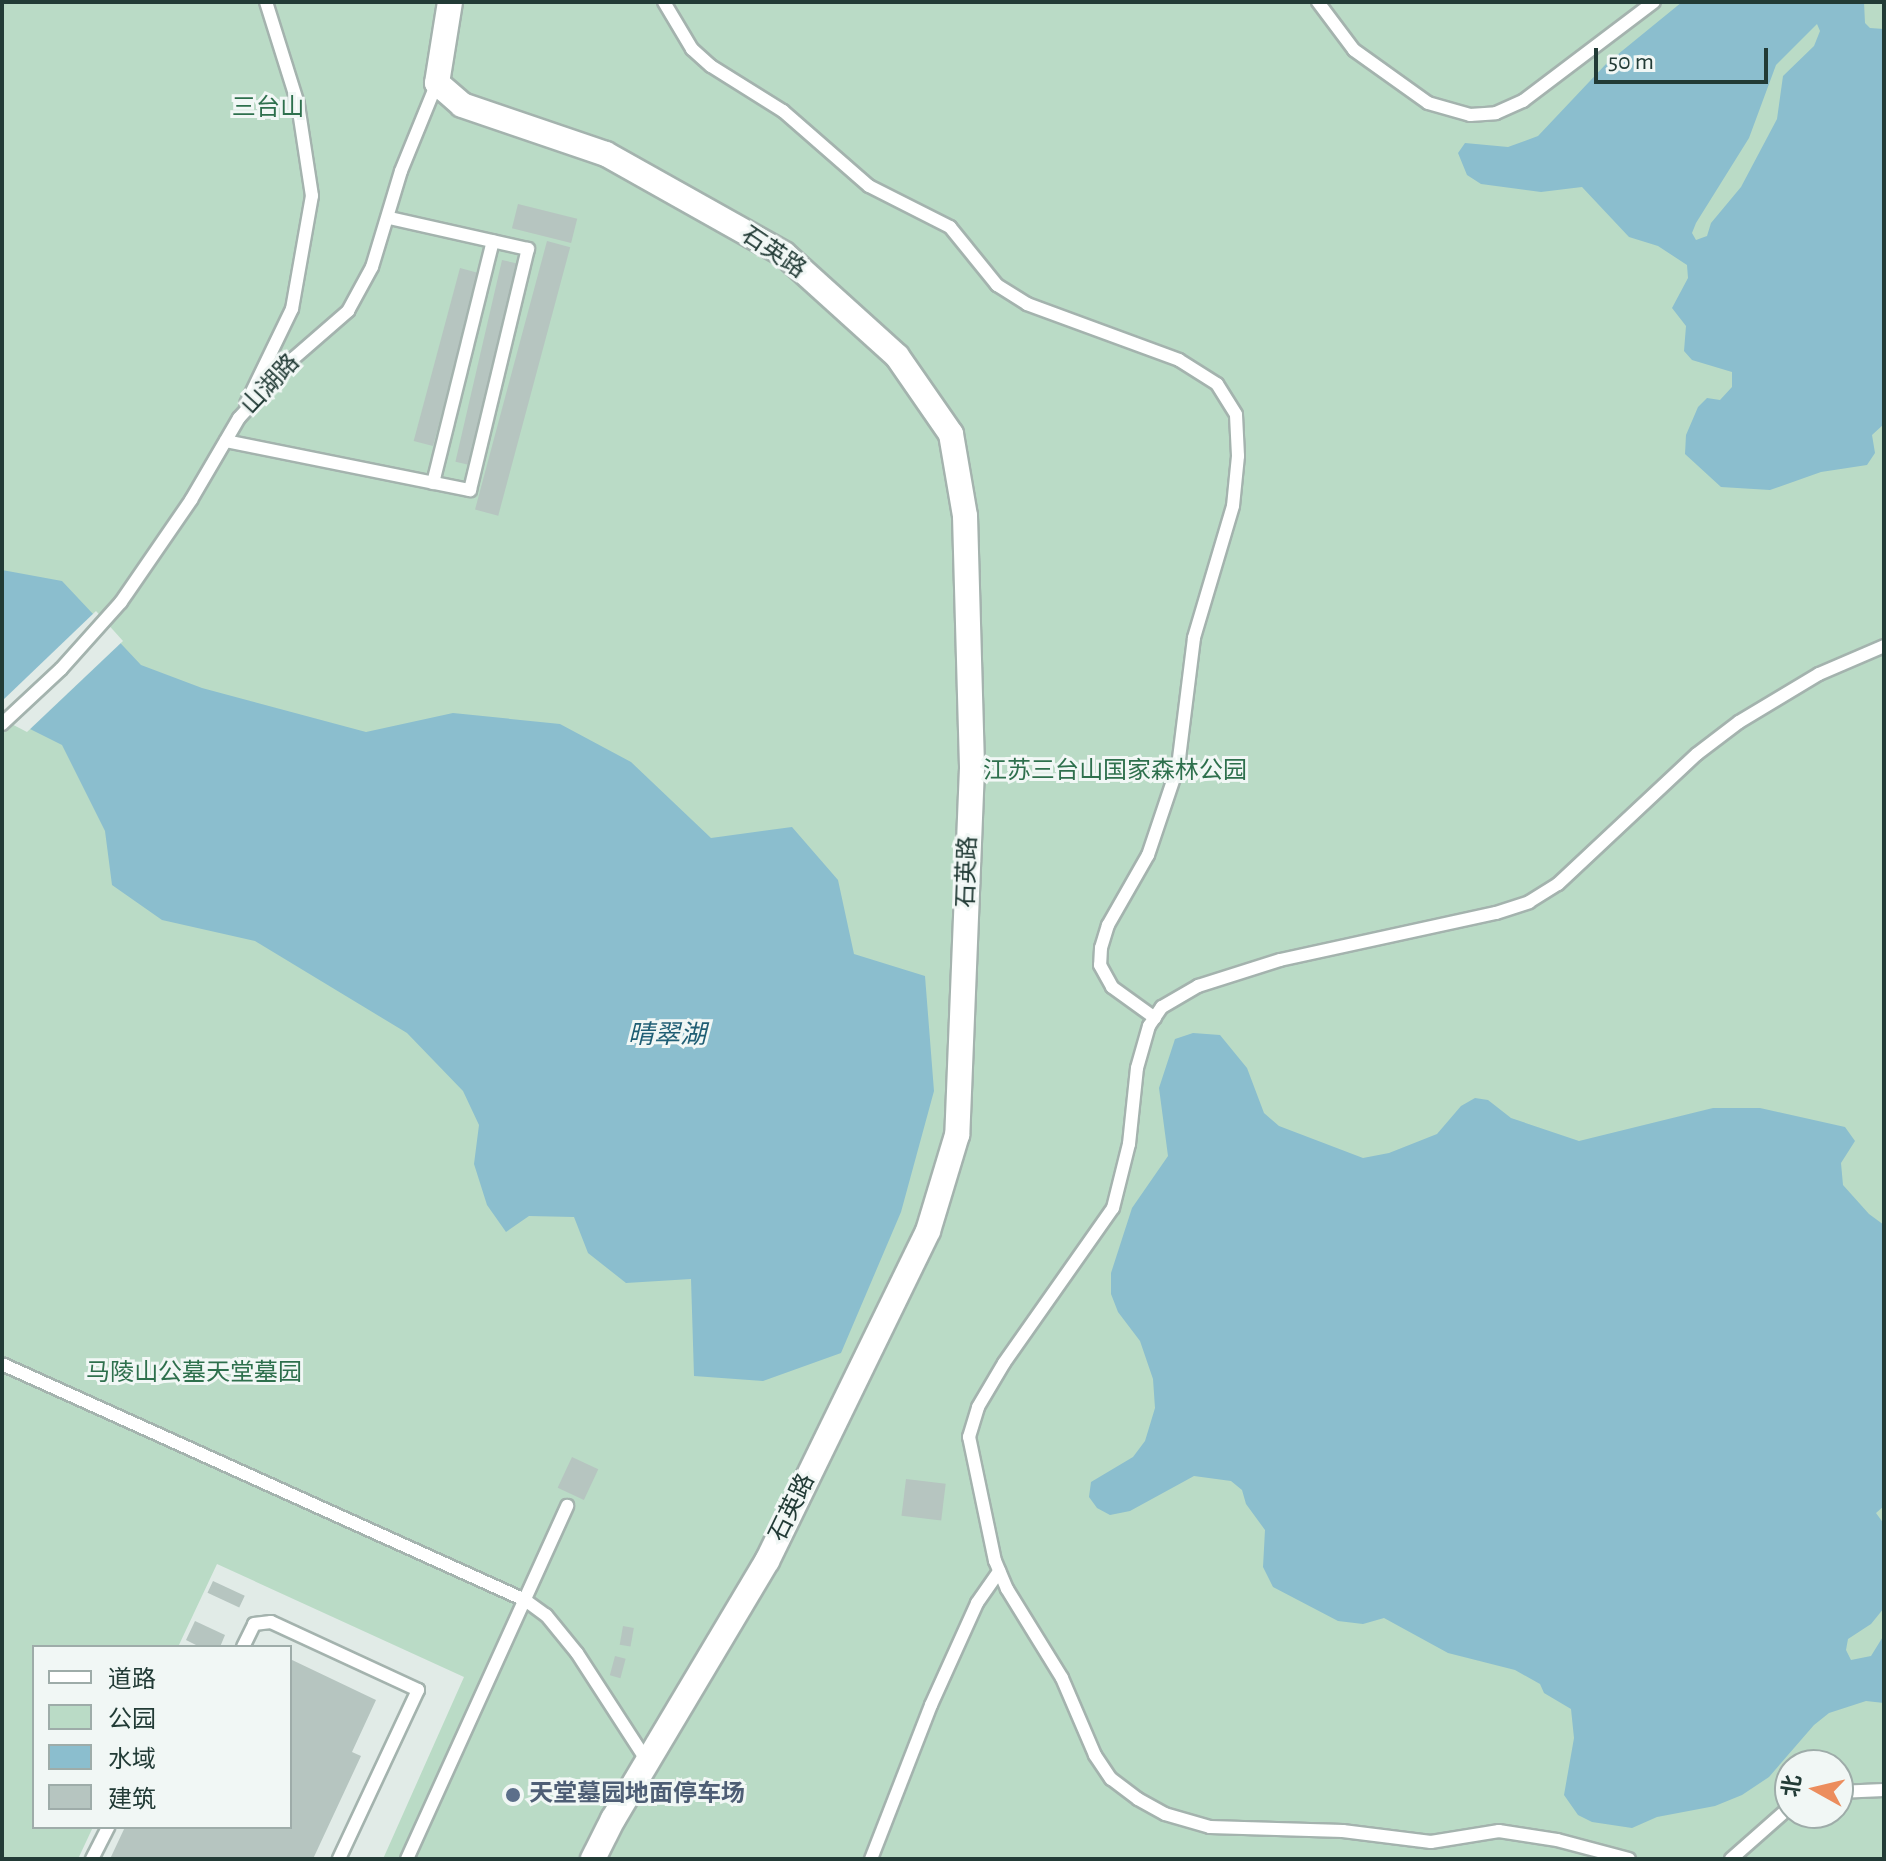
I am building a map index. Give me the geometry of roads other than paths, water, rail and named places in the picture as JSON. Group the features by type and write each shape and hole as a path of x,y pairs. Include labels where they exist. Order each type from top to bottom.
{"street":[{"name":"山湖路","path":"437,83 450,2"},
{"name":"石英路","path":"437,83 462,105 606,154 784,254 897,356 951,434 965,516 972,768 957,1135 928,1231 767,1561 647,1761 593,1859"}],"lane":[{"path":"239,418 292,309 312,196 298,104 266,2"},
{"path":"664,2 692,49 711,66 783,111 869,186 950,227 997,285 1027,304 1179,360 1217,384 1236,415 1238,456 1233,506 1194,638 1178,766 1148,855 1108,925 1101,948 1100,965 1112,987 1155,1018"},
{"path":"1318,2 1354,50 1428,103 1470,115 1496,113 1523,101 1654,2"},
{"name":"山湖路","path":"2,724 61,669 121,602 191,500 239,418 294,358 348,311 372,267 401,171 437,83"},
{"path":"226,441 470,490 528,249 389,218"},
{"path":"433,483 493,241"},
{"path":"1629,1859 1557,1840 1499,1831 1431,1842 1343,1831 1210,1827 1165,1814 1111,1779 1095,1755 1062,1678 999,1571 972,1465 969,1437 978,1407 1004,1363 1113,1208 1127,1155 1137,1068 1162,1007 1198,986 1266,964 1496,913 1529,902 1558,884 1697,754 1739,722 1819,674 1884,646"},
{"path":"2,1364 525,1600 546,1615 577,1653 647,1761"},
{"path":"407,1859 567,1506"},
{"path":"871,1859 965,1628 977,1603 999,1571"},
{"path":"244,1645 254,1624 271,1622 418,1690 339,1859"},
{"path":"1854,1791 1884,1790"},
{"path":"1731,1859 1774,1821"},
{"path":"92,1859 107,1829"}],"water":[{"path":"1682,2 1864,2 1865,23 1870,28 1884,29 1884,424 1872,435 1875,453 1867,465 1821,472 1770,490 1721,487 1685,454 1686,435 1698,407 1707,398 1720,400 1732,387 1732,372 1692,360 1684,351 1686,326 1672,308 1688,278 1687,265 1658,246 1629,237 1582,187 1541,192 1481,184 1467,175 1458,153 1465,143 1508,147 1538,136 1606,64","holes":["1817,24 1820,31 1814,46 1783,76 1777,119 1741,187 1711,223 1707,236 1696,240 1692,233 1696,223 1749,138 1776,65"]},
{"name":"晴翠湖","path":"2,570 62,581 141,665 202,688 366,732 453,713 560,724 631,762 711,838 792,827 838,880 854,954 925,976 934,1091 901,1212 841,1353 763,1381 694,1376 691,1279 626,1283 588,1253 574,1217 529,1216 506,1232 487,1205 474,1164 479,1125 463,1091 407,1033 255,941 162,920 112,885 105,831 62,745 2,715"},
{"path":"1193,1033 1220,1035 1247,1068 1264,1113 1279,1126 1363,1158 1389,1153 1437,1134 1461,1106 1475,1098 1488,1100 1511,1118 1579,1141 1713,1108 1760,1108 1845,1127 1855,1141 1841,1163 1843,1185 1869,1214 1884,1225 1884,1506 1876,1513 1884,1524 1884,1608 1871,1624 1848,1639 1846,1650 1851,1660 1871,1656 1884,1635 1884,1703 1866,1701 1829,1713 1793,1749 1774,1749 1774,1771 1742,1795 1715,1806 1657,1817 1632,1828 1592,1822 1578,1815 1564,1795 1574,1738 1571,1709 1544,1693 1540,1684 1515,1670 1448,1653 1384,1618 1363,1624 1338,1621 1273,1587 1263,1567 1265,1530 1246,1504 1242,1490 1231,1481 1194,1476 1130,1511 1110,1515 1097,1508 1089,1497 1091,1482 1133,1457 1145,1441 1155,1408 1153,1379 1140,1341 1118,1312 1111,1294 1111,1273 1132,1208 1168,1156 1159,1088 1175,1039"}],"place":[{"name":"天堂墓园地面停车场","path":"513,1795"}],"park label":[{"name":"三台山","path":"268,109"},
{"name":"江苏三台山国家森林公园","path":"1115,772"},
{"name":"马陵山公墓天堂墓园","path":"194,1374"}]}
